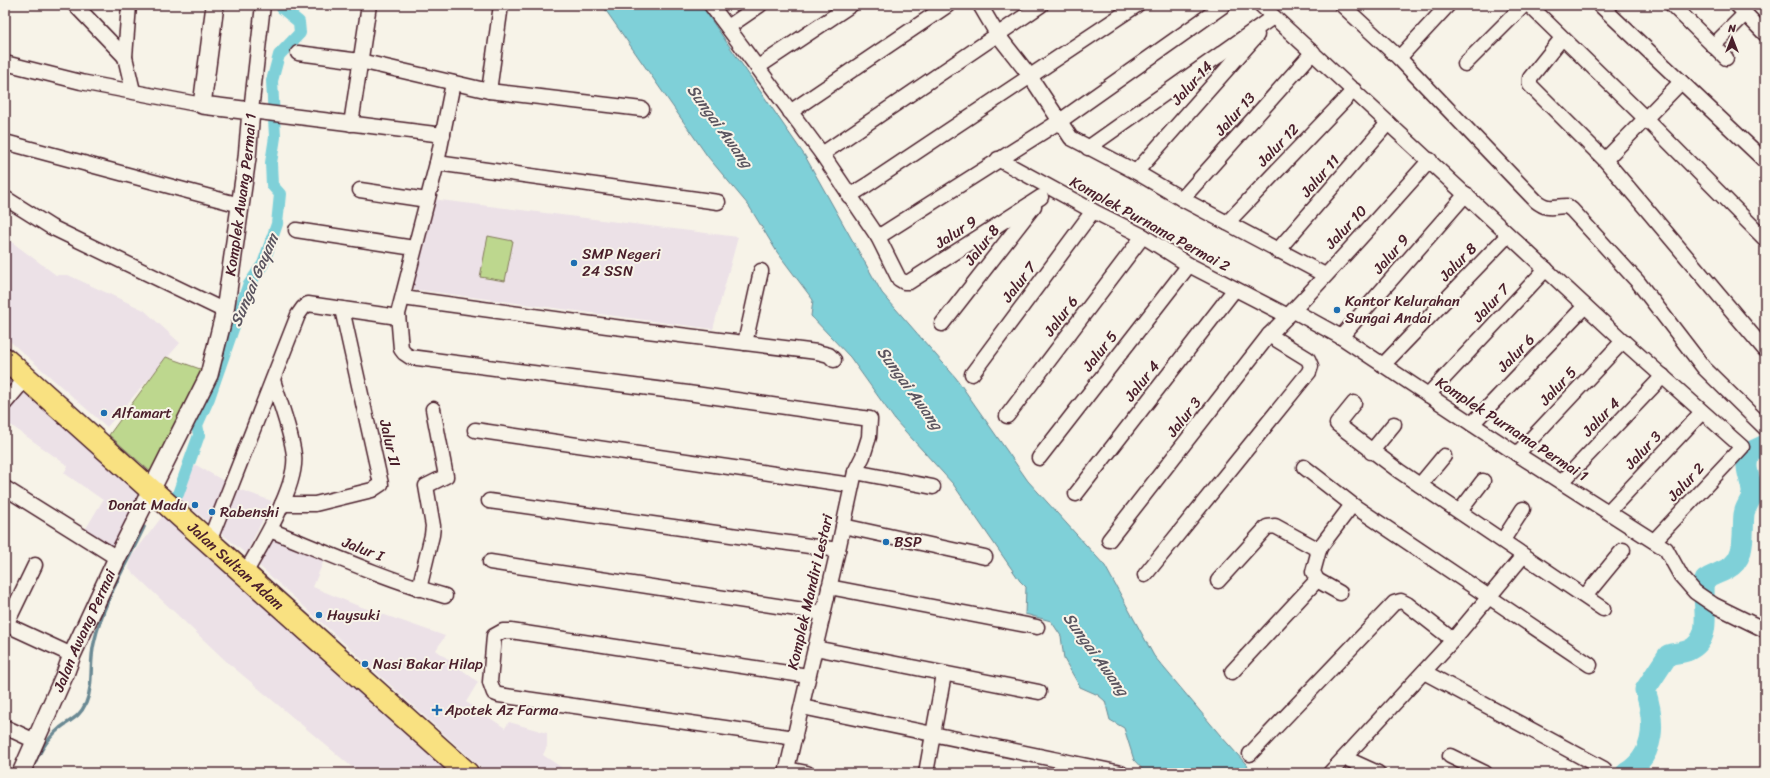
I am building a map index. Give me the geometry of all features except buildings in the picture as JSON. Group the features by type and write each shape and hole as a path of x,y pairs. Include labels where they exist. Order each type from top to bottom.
{"main road":[{"name":"Jalan Sultan Adam","path":"5,359 152,489 467,773"}],"street":[{"path":"75,5 125,57"},
{"path":"129,5 125,57 133,91"},
{"path":"202,104 215,5"},
{"name":"Komplek Awang Permai 1","path":"152,489 208,375 225,311 247,158 265,112 263,5"},
{"path":"351,124 369,5"},
{"path":"489,91 501,5"},
{"path":"711,5 822,154 878,237 998,159 1060,121 1224,5"},
{"path":"728,27 760,5"},
{"path":"758,67 851,5"},
{"path":"790,112 948,5"},
{"path":"980,5 997,34 1030,76 1071,138 1136,172 1277,251 1325,275"},
{"path":"822,154 997,34 1042,5"},
{"path":"849,196 1137,5"},
{"path":"1261,5 1430,160 1508,235 1702,412"},
{"path":"1342,5 1399,58 1536,201 1543,206 1552,209 1567,206 1572,210 1638,282 1704,368 1764,422"},
{"path":"1399,58 1448,5"},
{"path":"1465,64 1524,5"},
{"path":"1529,5 1646,119 1765,239"},
{"path":"1600,5 1765,161"},
{"path":"1673,6 1726,58"},
{"path":"1714,46 1741,9 1765,34"},
{"path":"1088,148 1274,17"},
{"name":"Jalur 14","path":"1136,172 1274,17"},
{"path":"1562,38 1530,78 1530,85 1605,160 1765,350"},
{"name":"Jalur 13","path":"1182,199 1313,52"},
{"path":"298,53 360,61 489,91 642,109"},
{"path":"5,63 81,82 202,104 443,135"},
{"path":"1605,160 1681,82"},
{"path":"209,542 298,315 303,308 308,304 398,317 414,248 437,163 452,83"},
{"name":"Jalur 12","path":"1227,223 1354,90"},
{"name":"Jalur 11","path":"1277,251 1388,123"},
{"path":"5,142 240,205"},
{"name":"Komplek Purnama Permai 2","path":"998,159 1045,192 1093,211 1142,236 1189,265 1235,289 1291,314"},
{"name":"Jalur 10","path":"1291,314 1430,160"},
{"path":"437,163 718,202"},
{"path":"360,190 427,200"},
{"name":"Jalur 9","path":"878,237 899,279 904,282 909,282 1045,192"},
{"name":"Jalur 8","path":"942,324 1045,192"},
{"name":"Jalur 9","path":"1341,337 1466,194"},
{"path":"5,198 51,227 225,311"},
{"name":"Jalur 7","path":"972,374 1093,211"},
{"path":"296,230 414,248"},
{"name":"Jalur 8","path":"1383,365 1508,235"},
{"name":"Jalur 6","path":"1007,416 1142,236"},
{"name":"Jalur 5","path":"1039,458 1189,265"},
{"name":"Jalur 7","path":"1428,395 1546,269"},
{"path":"745,343 760,271"},
{"name":"Jalur 4","path":"1076,494 1235,289"},
{"path":"403,298 607,326 817,352 829,355 834,360"},
{"name":"Jalur 6","path":"1472,424 1585,306"},
{"name":"Jalur II","path":"282,504 315,504 372,490 382,484 342,309"},
{"name":"Komplek Purnama Permai 1","path":"1291,314 1341,337 1518,454 1609,511 1666,549 1681,576 1695,592 1714,605 1765,630"},
{"name":"Jalur 3","path":"1109,540 1269,335 1291,314"},
{"name":"Komplek Mandiri Lestari","path":"398,317 401,349 410,357 688,393 870,419 869,437 853,479 795,738 786,771"},
{"path":"1145,575 1309,372 1311,366 1308,359 1269,335"},
{"name":"Jalur 5","path":"1518,454 1623,341"},
{"name":"Jalur 4","path":"1563,481 1664,376"},
{"path":"5,403 26,378"},
{"path":"245,573 270,530 282,504 293,470 294,455 273,380"},
{"path":"1354,403 1336,424 1372,452 1603,609"},
{"path":"419,589 433,526 426,486 446,476 433,409"},
{"name":"Jalur 3","path":"1609,511 1702,412"},
{"name":"Jalur 2","path":"1654,541 1742,447 1702,412"},
{"path":"1372,452 1394,424"},
{"path":"475,430 853,479 933,487"},
{"path":"1420,485 1444,456"},
{"path":"1304,467 1354,506 1590,665"},
{"path":"1460,511 1483,481"},
{"path":"5,488 117,558"},
{"name":"Jalan Awang Permai","path":"21,773 65,674 72,654 117,558 152,489"},
{"path":"489,500 838,550"},
{"path":"1340,593 1317,580 1312,572 1321,546 1349,509 1354,506"},
{"path":"1503,540 1523,509"},
{"path":"842,526 985,557"},
{"path":"1218,581 1267,527 1275,526 1319,550"},
{"name":"Jalur I","path":"270,530 419,589 445,596"},
{"path":"1586,596 1623,550"},
{"path":"1330,773 1453,640 1523,556"},
{"path":"490,562 823,613"},
{"path":"35,565 6,625 72,654"},
{"path":"1232,672 1317,580"},
{"path":"829,587 1037,627"},
{"path":"1250,754 1394,603 1401,602 1407,604 1453,640"},
{"path":"795,738 499,695 494,693 490,682 494,636 503,631 511,631 808,676"},
{"path":"815,648 1039,692"},
{"path":"1424,672 1604,769"},
{"path":"926,773 944,674"},
{"path":"802,707 1121,773"},
{"path":"5,727 35,741"},
{"path":"1450,756 1485,773"},
{"path":"1345,758 1378,773"},
{"path":"786,771 807,773"}],"shaded area":[{"name":"SMP Negeri 24 SSN","path":"432,199 738,237 713,329 411,289"},
{"path":"5,237 56,275 68,275 144,310 180,343 107,427 5,337"},
{"path":"5,361 21,375 5,394"},
{"path":"28,381 144,491 115,548 85,530 103,500 64,473 68,466 5,421 5,409"},
{"path":"196,465 238,489 272,501 246,554 177,496 185,478"},
{"path":"169,514 463,773 359,773 227,662 129,569 131,557 161,518"},
{"path":"267,531 328,550 313,587 356,605 445,636 436,650 478,682 466,702 505,728 509,722 547,733 547,746 543,755 561,767 560,773 487,773 254,561"}],"green space":[{"path":"488,236 513,241 505,281 480,277"},
{"path":"166,357 203,370 152,473 109,435"}],"water":[{"name":"Sungai Awang","path":"602,5 701,5 805,156 882,293 956,378 1028,481 1105,566 1154,656 1254,773 1146,773 1134,760 1124,728 1110,720 1105,701 1098,695 1080,687 1064,659 1061,636 1051,621 1025,614 1026,587 1020,581 953,484 895,420 850,357 811,316 813,300 777,252 749,206 708,157"}],"waterway":[{"name":"Sungai Gayam","path":"178,494 199,435 197,425 209,398 248,286 263,264 277,224 280,194 272,185 271,163 275,137 272,81 279,55 300,33 299,22 282,8 282,5"},
{"path":"1626,773 1636,765 1643,756 1651,736 1651,713 1645,690 1668,655 1689,650 1697,644 1702,637 1705,628 1705,580 1733,565 1741,552 1744,514 1752,494 1747,467 1748,458 1750,452 1765,445"},
{"name":"Sungai Gayam","path":"31,773 36,760 46,743 55,732 78,715 86,703 90,688 94,643 98,628 109,598 144,527"}],"place":[{"name":"SMP Negeri 24 SSN","path":"574,263"},
{"name":"Kantor Kelurahan Sungai Andai","path":"1337,310"},
{"name":"Alfamart","path":"104,413"},
{"name":"Donat Madu","path":"195,505"},
{"name":"Rabenshi","path":"212,512"},
{"name":"BSP","path":"886,542"},
{"name":"Haysuki","path":"319,615"},
{"name":"Nasi Bakar Hilap","path":"365,664"},
{"name":"Apotek Az Farma","path":"437,710"}]}
